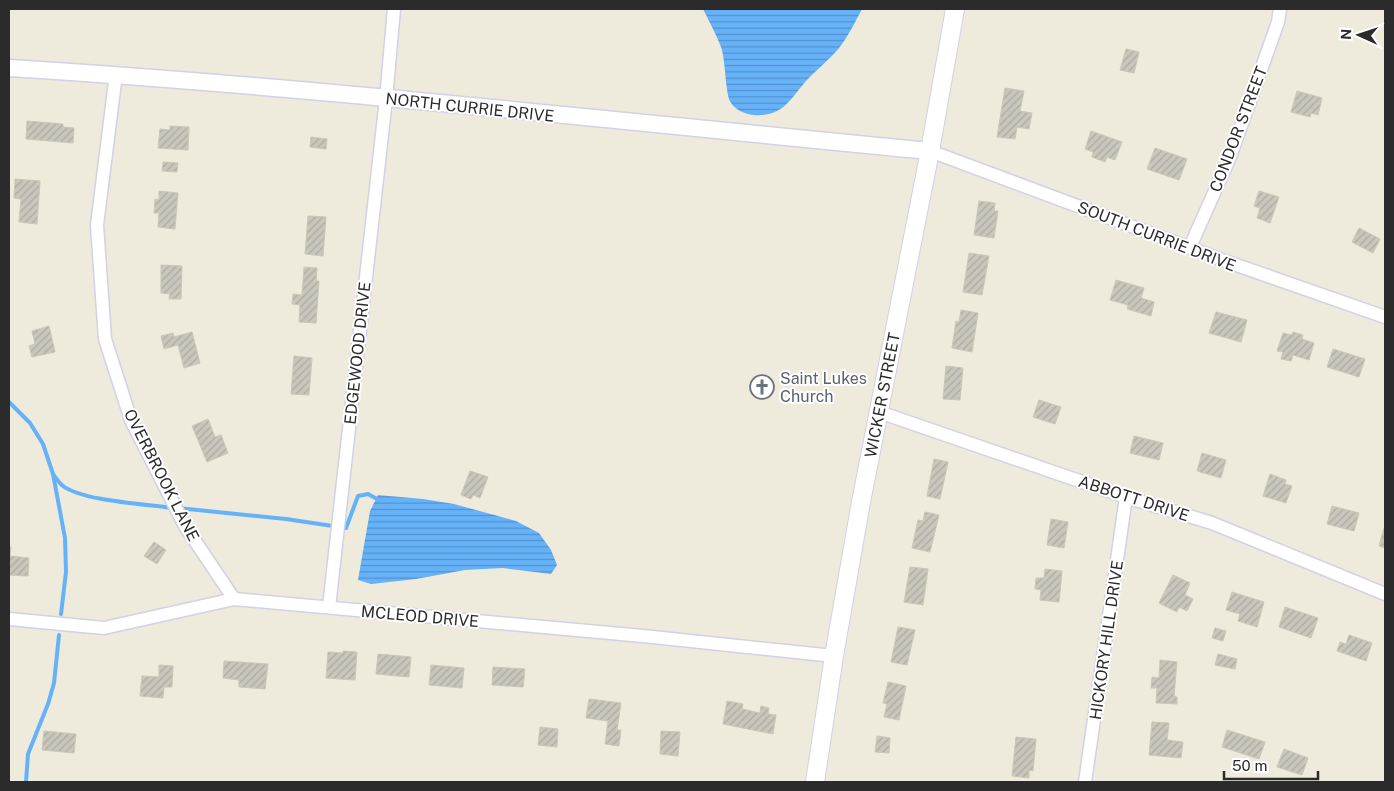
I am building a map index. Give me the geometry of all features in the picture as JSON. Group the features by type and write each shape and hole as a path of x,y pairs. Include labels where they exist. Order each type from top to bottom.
{"main road":[{"name":"WICKER STREET","path":"815,782 834,656 861,502 930,152 955,9"}],"street":[{"name":"EDGEWOOD DRIVE","path":"329,607 386,99 394,9"},
{"name":"CONDOR STREET","path":"1190,247 1230,157 1278,22 1280,9"},
{"name":"NORTH CURRIE DRIVE","path":"9,68 116,74 930,152"},
{"name":"OVERBROOK LANE","path":"116,74 97,225 105,340 131,420 185,526 234,599"},
{"name":"SOUTH CURRIE DRIVE","path":"930,152 1225,261 1385,317"},
{"name":"ABBOTT DRIVE","path":"879,412 1126,497 1212,523 1385,594"},
{"name":"HICKORY HILL DRIVE","path":"1086,782 1126,497"},
{"name":"MCLEOD DRIVE","path":"9,619 104,628 234,599 643,636 834,656"}],"water":[{"path":"703,9 862,9 839,48 806,81 789,102 777,111 765,115 752,115 735,108 729,99 721,47"},
{"path":"378,495 454,504 516,521 539,533 551,550 557,565 551,574 503,568 465,570 416,579 371,584 358,580 370,511"}],"building":[{"path":"1126,49 1139,52 1134,73 1120,70"},
{"path":"1005,88 1024,91 1020,111 1032,113 1029,129 1017,127 1015,139 997,137"},
{"path":"1297,91 1322,98 1318,115 1311,113 1310,117 1291,112"},
{"path":"27,121 63,124 63,127 74,128 73,143 26,139"},
{"path":"170,126 189,127 188,150 158,148 160,129 170,130"},
{"path":"1091,131 1122,142 1115,160 1107,157 1105,162 1092,157 1093,152 1085,149"},
{"path":"311,137 327,139 326,149 310,147"},
{"path":"1155,148 1187,159 1179,180 1147,169"},
{"path":"163,162 178,163 177,172 162,171"},
{"path":"15,179 40,181 37,224 19,222 21,199 14,198"},
{"path":"159,191 178,193 175,229 158,227 159,213 154,213 155,199 159,200"},
{"path":"1259,191 1279,197 1270,223 1257,218 1260,208 1254,206"},
{"path":"979,201 995,203 994,211 998,211 994,238 974,235"},
{"path":"308,216 326,217 323,256 305,254"},
{"path":"1359,228 1380,239 1373,253 1352,242"},
{"path":"969,253 989,256 982,295 963,292"},
{"path":"161,265 182,266 181,299 169,299 170,294 161,293"},
{"path":"304,267 317,268 316,281 319,281 316,323 299,322 300,305 292,304 293,294 302,295"},
{"path":"1116,280 1144,288 1141,298 1154,302 1151,316 1127,309 1128,305 1110,300"},
{"path":"961,310 978,313 972,352 952,348 956,321 959,322"},
{"path":"1216,312 1247,320 1241,342 1209,333"},
{"path":"49,326 55,352 32,357 29,346 35,344 32,331"},
{"path":"192,332 200,363 184,368 178,345 164,349 161,336 173,333 174,337"},
{"path":"1293,332 1303,335 1302,339 1314,343 1309,360 1293,355 1291,361 1281,359 1283,352 1277,351 1283,333 1292,335"},
{"path":"1333,349 1365,359 1359,377 1327,367"},
{"path":"294,356 312,358 309,395 291,394"},
{"path":"946,366 963,368 960,400 943,399"},
{"path":"1039,400 1061,407 1055,424 1033,417"},
{"path":"208,419 215,437 221,435 228,453 207,462 192,426"},
{"path":"1134,436 1163,443 1159,460 1130,453"},
{"path":"1202,453 1226,460 1221,478 1197,471"},
{"path":"934,459 948,462 940,499 927,496"},
{"path":"470,471 488,477 480,498 473,495 471,499 461,495"},
{"path":"1270,474 1286,480 1285,484 1292,486 1286,503 1263,496"},
{"path":"1332,506 1359,513 1354,531 1327,524"},
{"path":"925,512 939,515 930,552 912,548 918,520 923,521"},
{"path":"1051,519 1068,522 1064,548 1047,545"},
{"path":"1385,528 1385,548 1379,546"},
{"path":"154,542 166,550 157,564 144,556"},
{"path":"9,547 11,547 10,556 29,558 28,576 9,575"},
{"path":"910,567 928,569 923,605 904,602"},
{"path":"1045,569 1062,571 1059,602 1040,600 1041,590 1035,589 1036,578 1044,578"},
{"path":"1173,575 1190,583 1185,595 1193,599 1187,611 1179,607 1177,612 1159,603"},
{"path":"1232,592 1264,602 1257,627 1238,621 1240,614 1226,610"},
{"path":"1285,607 1318,618 1311,638 1279,627"},
{"path":"898,627 915,630 907,665 891,662"},
{"path":"1215,628 1226,631 1223,641 1212,638"},
{"path":"1349,635 1372,643 1366,661 1337,651 1340,642 1346,644"},
{"path":"343,651 357,652 355,680 326,678 328,652 343,653"},
{"path":"378,654 411,657 409,677 376,674"},
{"path":"1218,654 1237,659 1235,669 1215,665"},
{"path":"1160,660 1177,662 1174,696 1177,697 1177,704 1156,703 1157,688 1151,688 1152,677 1159,678"},
{"path":"224,661 268,664 265,689 239,687 239,680 223,678"},
{"path":"159,665 173,666 172,687 164,687 163,698 140,696 142,676 159,677"},
{"path":"431,665 464,668 462,688 429,685"},
{"path":"493,667 525,669 523,687 492,685"},
{"path":"888,682 906,686 899,720 884,717 887,704 883,703"},
{"path":"589,699 621,703 617,730 621,730 619,746 605,744 608,721 586,718"},
{"path":"727,701 743,704 742,709 760,713 761,706 769,708 768,714 776,715 773,734 723,724"},
{"path":"1152,722 1169,723 1167,740 1183,742 1181,758 1149,755"},
{"path":"540,727 558,729 557,747 538,745"},
{"path":"1227,730 1265,742 1259,759 1222,747"},
{"path":"44,731 76,734 74,753 42,750"},
{"path":"661,731 680,732 678,756 660,754"},
{"path":"877,736 890,738 889,753 875,752"},
{"path":"1016,737 1036,739 1033,771 1029,770 1029,778 1012,776"},
{"path":"1284,749 1308,758 1302,775 1277,767"}],"waterway":[{"path":"9,402 30,423 43,444 53,474 65,538 66,572 61,614"},
{"path":"53,474 63,486 85,495 115,501 172,508"},
{"path":"178,508 286,519 346,528 358,496 368,494 377,499"},
{"path":"26,782 28,754 48,704 54,683 59,635"}],"place":[{"name":"Saint Lukes Church","path":"762,387"}]}
